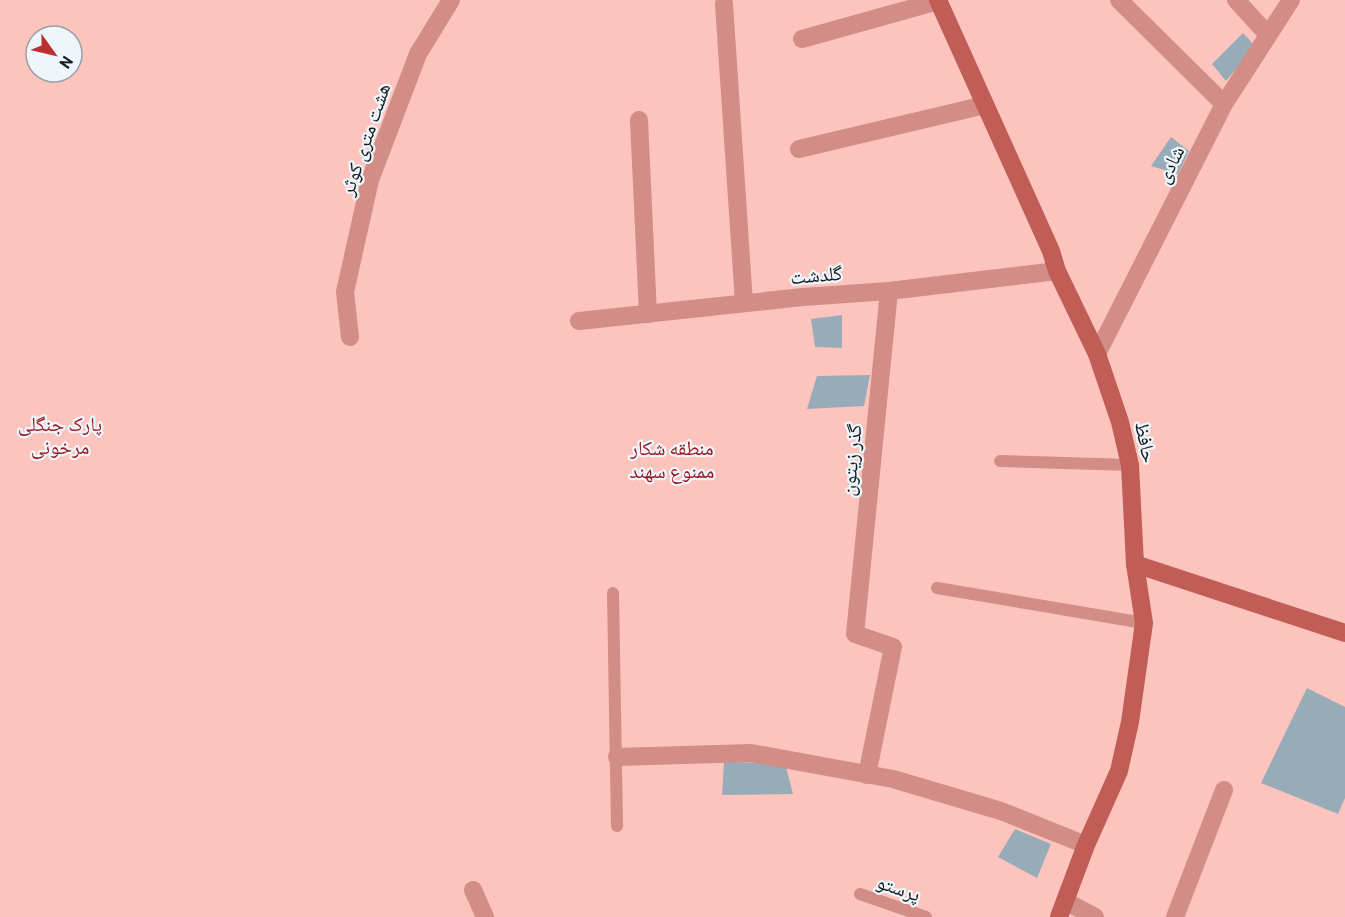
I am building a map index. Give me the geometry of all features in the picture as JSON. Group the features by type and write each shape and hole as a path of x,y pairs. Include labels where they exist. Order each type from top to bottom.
{"street":[{"name":"هشت متری کوثر","path":"350,337 345,292 370,180 418,54 451,0"},
{"path":"802,39 938,0"},
{"name":"حافظ","path":"938,0 1051,251 1057,271 1097,354 1120,422 1130,465 1135,564 1144,623 1130,722 1119,771 1086,845 1062,909"},
{"path":"1119,0 1224,104"},
{"path":"1236,0 1268,35"},
{"name":"شادی","path":"1097,354 1224,104 1291,0"},
{"path":"724,4 744,303"},
{"path":"799,148 985,105"},
{"path":"639,120 648,314"},
{"name":"گلدشت","path":"579,321 744,303 889,291 1057,271"},
{"name":"گذر زیتون","path":"867,775 893,647 855,634 889,291"},
{"path":"1135,564 1345,633"},
{"path":"616,757 751,753 893,779 1001,811 1086,845"},
{"path":"1175,917 1224,790"},
{"path":"473,890 485,917"},
{"path":"1062,909 1095,917"}],"lane":[{"path":"1000,461 1130,465"},
{"path":"937,588 1144,623"},
{"path":"613,593 617,826"},
{"name":"پرستو","path":"860,894 926,917"}],"green space":[{"name":"منطقه شکار ممنوع سهند","path":"0,0 1345,0 1345,917 0,917"}],"building":[{"path":"1243,33 1255,46 1226,81 1212,64"},
{"path":"1171,137 1189,151 1178,174 1151,166"},
{"path":"842,315 842,348 815,347 811,319"},
{"path":"870,375 864,406 807,409 817,376"},
{"path":"1307,688 1345,707 1345,798 1338,814 1261,783"},
{"path":"724,762 785,763 793,794 722,795"},
{"path":"1015,829 1051,844 1037,878 998,857"}],"park label":[{"name":"پارک جنگلی مرخونی","path":"60,434"}]}
